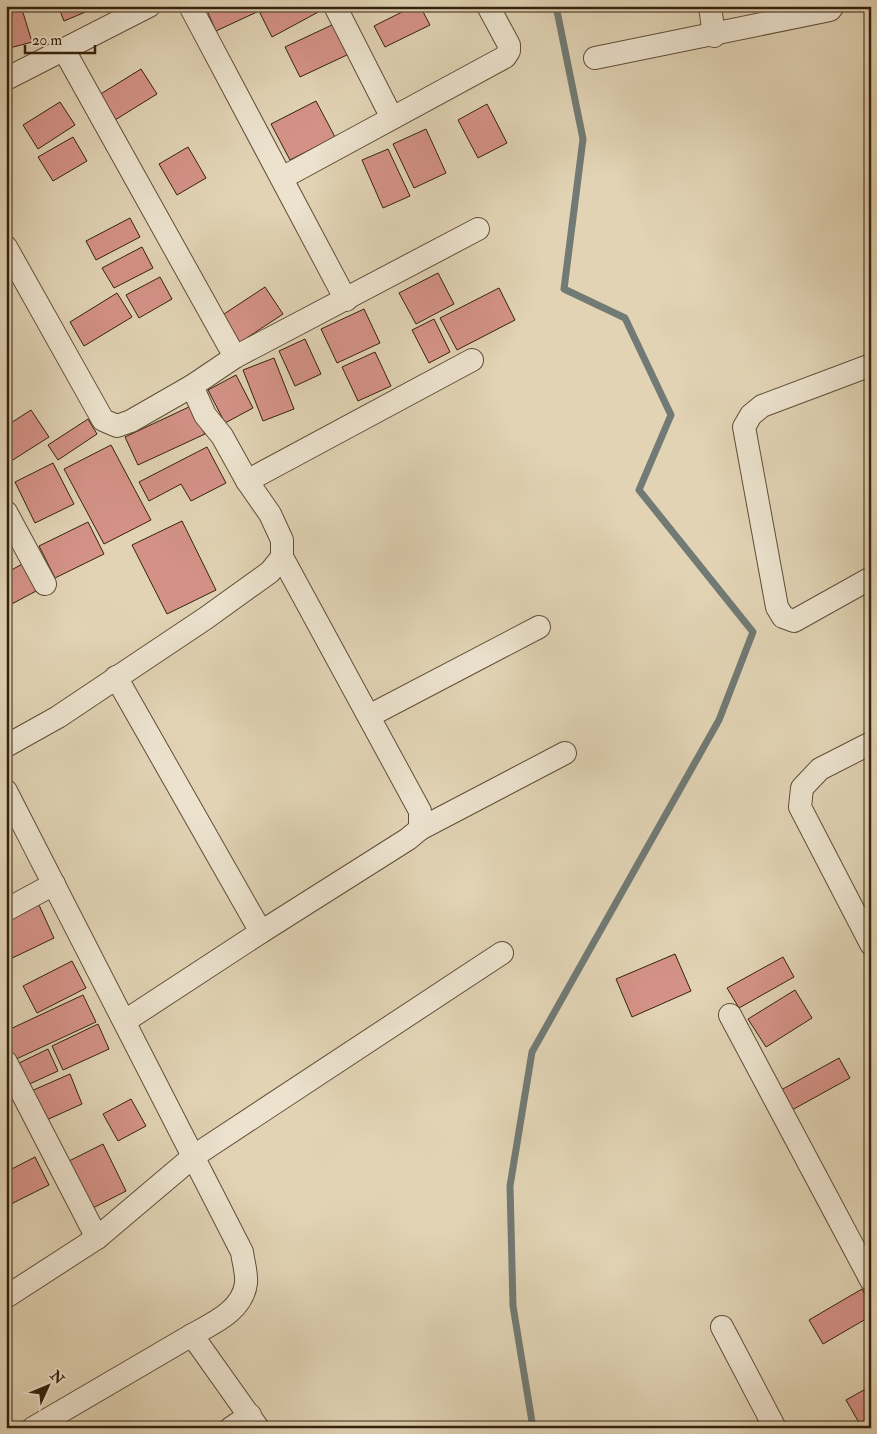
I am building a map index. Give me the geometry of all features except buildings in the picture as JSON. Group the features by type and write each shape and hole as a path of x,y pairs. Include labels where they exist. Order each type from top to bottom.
{"street":[{"path":"6,79 149,6"},
{"path":"190,6 346,300"},
{"path":"335,6 392,118"},
{"path":"282,178 505,57 509,51 509,45 488,6"},
{"path":"710,6 714,36"},
{"path":"595,58 714,36 830,10 833,6"},
{"path":"64,50 235,357"},
{"path":"6,247 104,420 117,426 131,421 192,386 235,357 478,229"},
{"path":"247,480 472,360"},
{"path":"871,365 762,406 750,415 744,427 777,607 783,616 794,621 871,578"},
{"path":"192,386 205,415 222,436 247,480 270,514 282,540 282,557 420,811 420,828"},
{"path":"6,512 45,584"},
{"path":"6,746 58,716 206,618 270,572 282,557"},
{"path":"369,716 539,627"},
{"path":"116,677 261,932"},
{"path":"871,743 820,769 802,788 800,807 863,908 871,944"},
{"path":"125,1020 408,839 420,828 565,753"},
{"path":"6,791 125,1020 242,1252 246,1283 240,1304 214,1324 33,1428"},
{"path":"6,910 54,884"},
{"path":"9,1288 97,1238 194,1156 502,953"},
{"path":"730,1015 871,1280"},
{"path":"6,1062 97,1238"},
{"path":"722,1327 775,1428"},
{"path":"192,1335 254,1422 230,1428"}],"waterway":[{"path":"533,1428 513,1306 510,1186 532,1052 719,720 753,632 639,490 671,415 625,318 564,289 583,139 556,6"}]}
